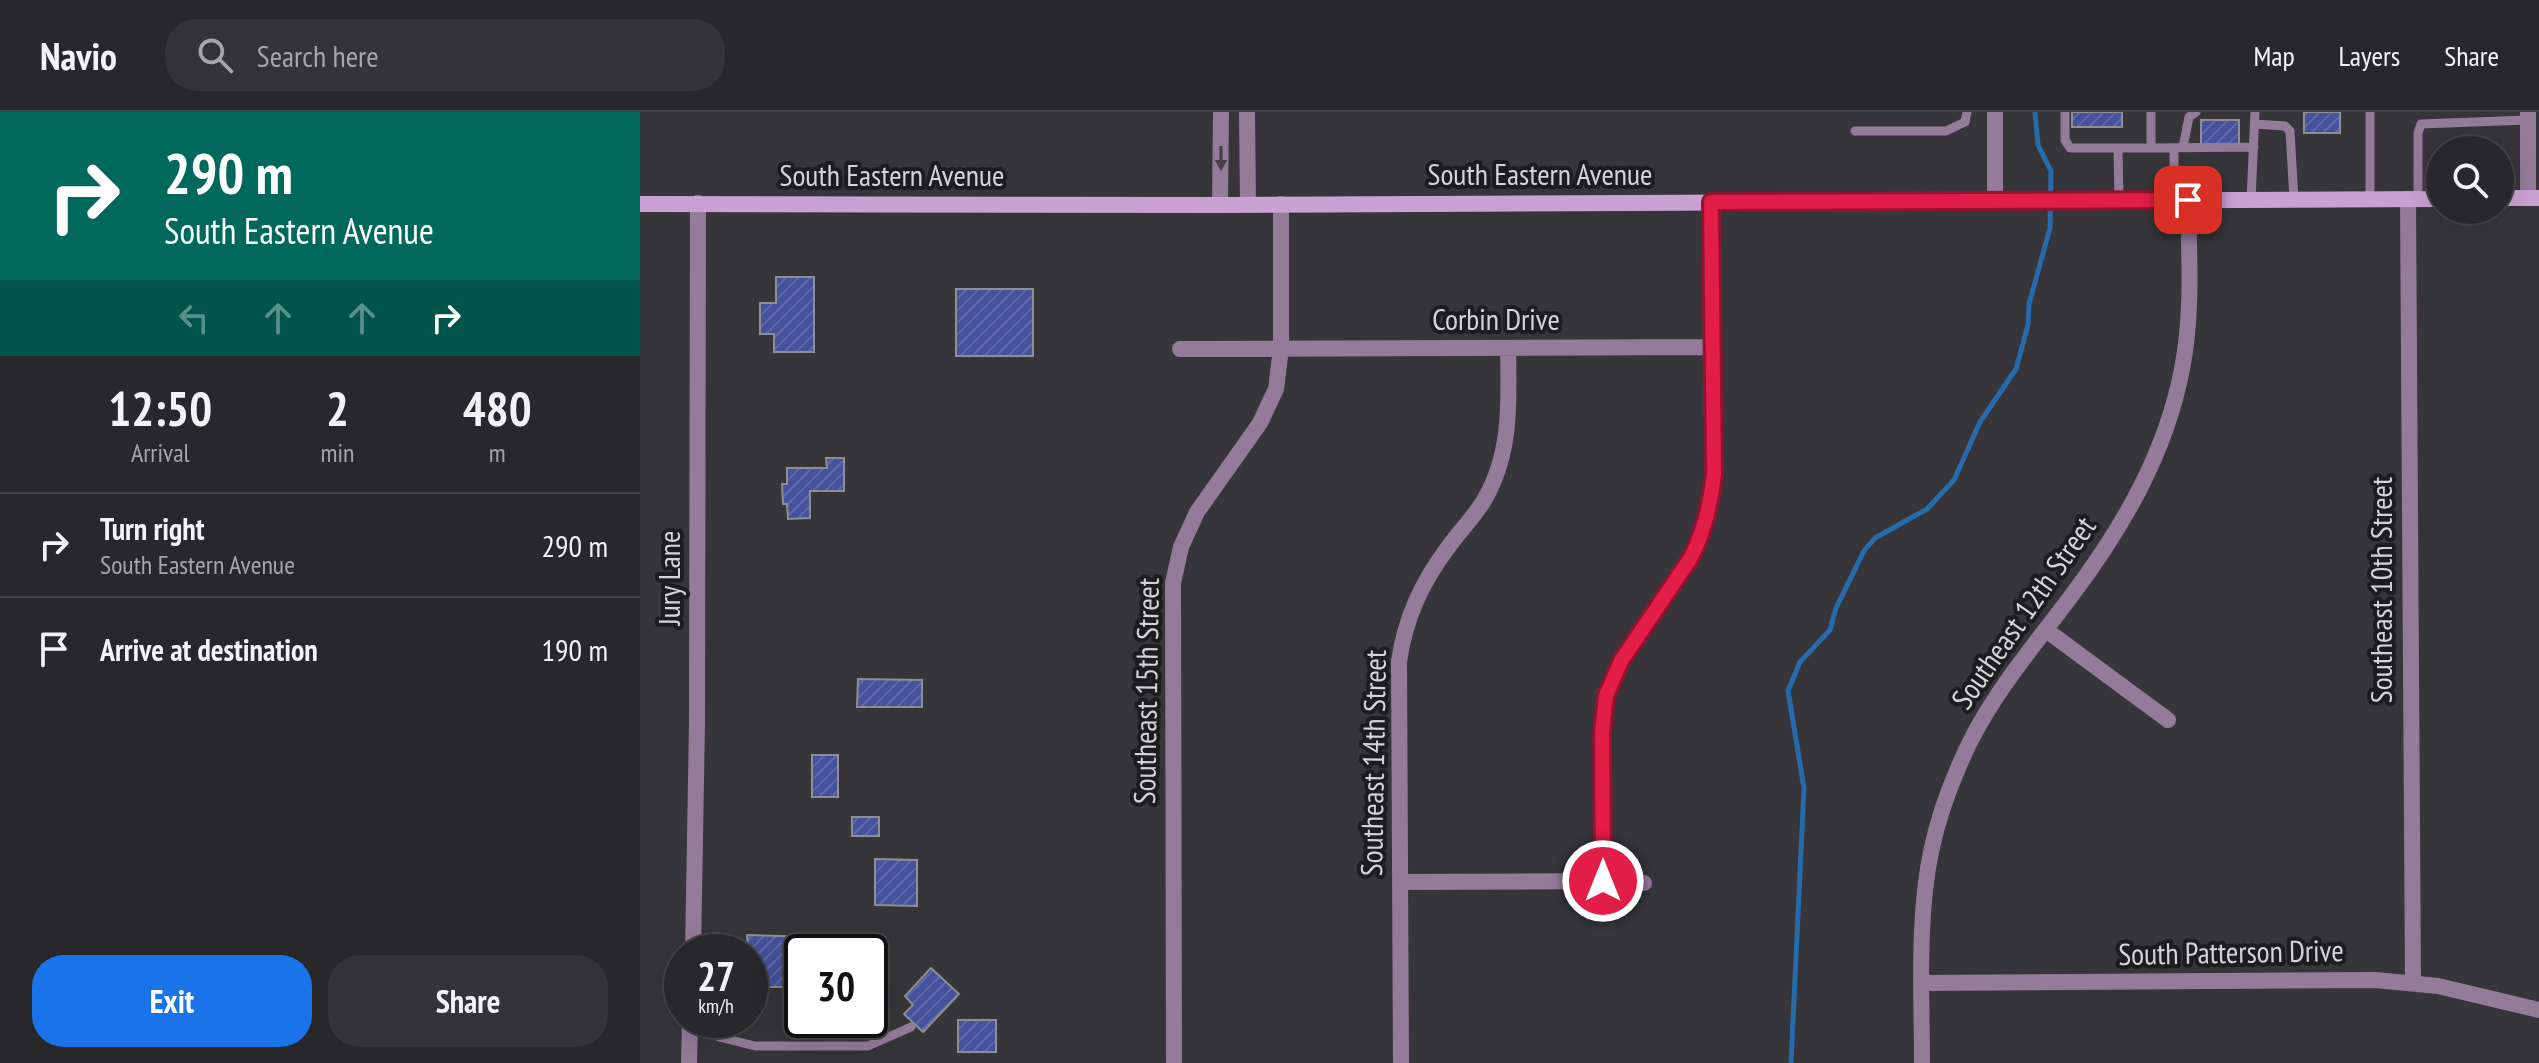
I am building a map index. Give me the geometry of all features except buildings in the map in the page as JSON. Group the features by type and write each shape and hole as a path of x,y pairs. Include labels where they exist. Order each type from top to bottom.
{"main road":[{"name":"South Eastern Avenue","path":"640,204 1220,205 2426,199"}],"street":[{"path":"1220,205 1221,112"},
{"path":"1247,112 1248,204"},
{"path":"1995,112 1995,202"},
{"path":"2528,116 2534,198"},
{"name":"Southeast 10th Street","path":"2413,199 2413,982"},
{"name":"Southeast 12th Street","path":"1922,1063 1921,983 1930,853 1949,791 1990,706 2111,540 2134,501 2162,441 2183,367 2187,335 2190,284 2181,200"},
{"path":"1603,881 1602,732 1606,696 1621,661 1690,559 1706,521 1714,473 1711,202"},
{"name":"Jury Lane","path":"693,934 698,203"},
{"name":"Southeast 15th Street","path":"1174,1063 1174,574 1181,547 1197,512 1260,423 1276,389 1281,349 1281,204"},
{"name":"Corbin Drive","path":"1180,349 1711,347"},
{"name":"Southeast 14th Street","path":"1401,1063 1398,680 1401,644 1423,584 1483,502 1498,467 1507,436 1508,348"},
{"path":"2046,630 2168,720"},
{"path":"1401,882 1644,883"},
{"name":"South Patterson Drive","path":"1921,983 2375,980 2413,982 2539,1010"},
{"path":"689,1063 690,1038"}],"lane":[{"path":"1855,131 1946,131 1965,122 1967,112"},
{"path":"2065,112 2065,140 2070,148 2254,147"},
{"path":"2151,112 2151,148"},
{"path":"2181,200 2178,148 2189,117 2196,112"},
{"path":"2251,200 2255,112"},
{"path":"2370,112 2370,199"},
{"path":"2413,199 2421,124 2528,116"},
{"path":"2255,124 2285,126 2290,131 2294,200"},
{"path":"2118,148 2119,201"},
{"path":"723,1038 755,1046 868,1046 911,1027"}],"waterway":[{"path":"1791,1063 1804,788 1788,691 1800,662 1830,630 1836,608 1864,551 1875,538 1927,509 1954,480 1980,422 2016,369 2028,325 2029,304 2050,228 2051,171 2038,145 2035,112"}],"route":[{"path":"1603,881 1602,732 1606,696 1621,661 1698,544 1711,499 1714,473 1711,202 2188,200"}]}
